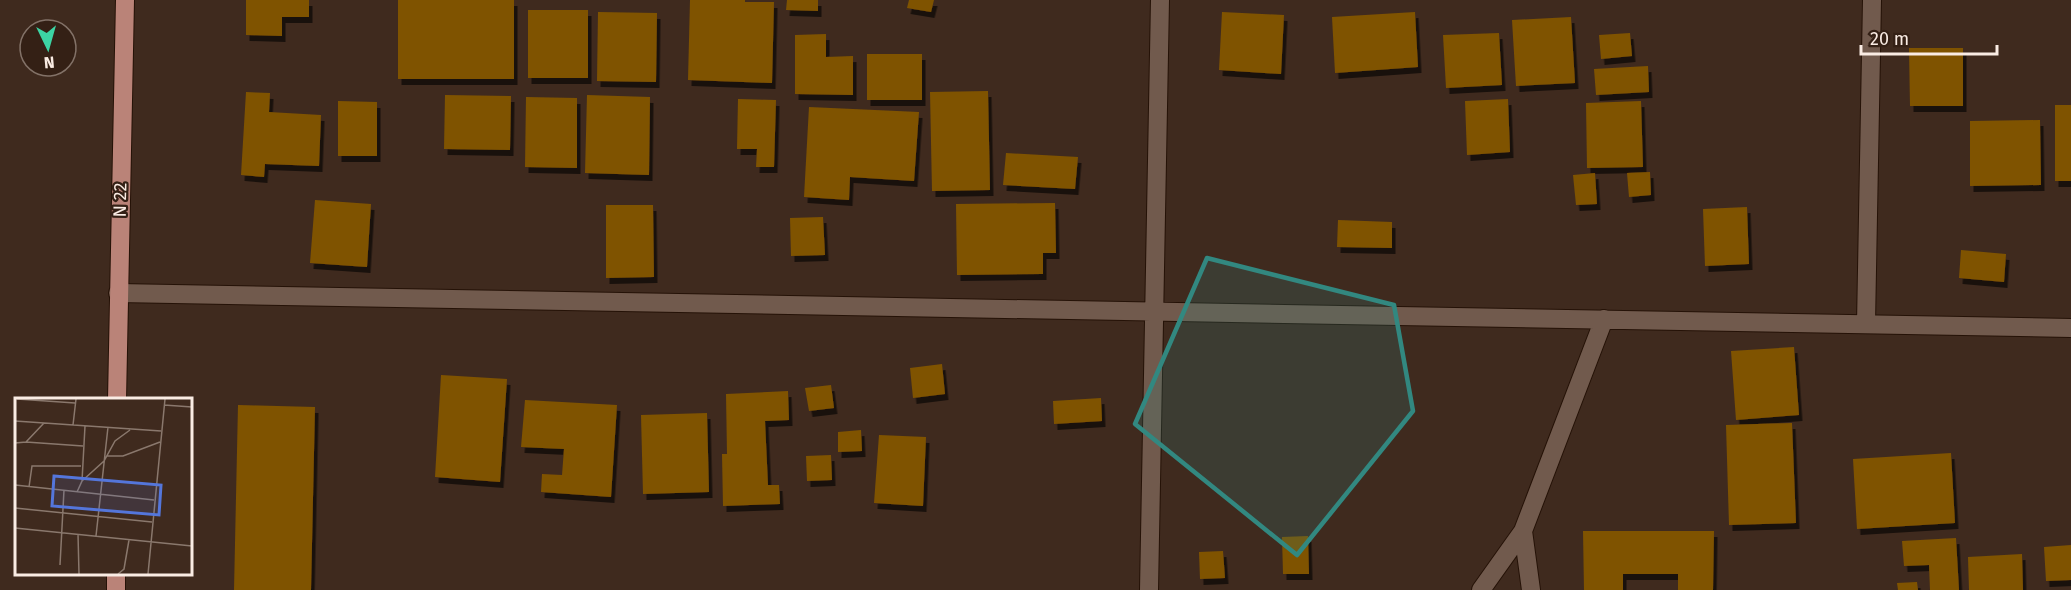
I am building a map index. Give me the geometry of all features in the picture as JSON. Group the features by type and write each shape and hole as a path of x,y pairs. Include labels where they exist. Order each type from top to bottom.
{"main road":[{"name":"N 22","path":"117,398 125,0"}],"street":[{"path":"1149,590 1160,0"},
{"path":"1866,324 1872,0"},
{"path":"118,293 2071,328"},
{"path":"1482,590 1523,531 1604,319"},
{"path":"1523,531 1531,590"}],"highlighted area":[{"path":"1207,258 1394,305 1413,411 1297,555 1135,424"}],"building":[{"path":"246,0 309,0 309,17 282,17 282,36 246,35"},
{"path":"398,0 514,0 514,79 398,79"},
{"path":"690,0 774,2 772,83 688,80"},
{"path":"787,0 818,0 818,11 786,10"},
{"path":"909,0 934,0 931,12 907,8"},
{"path":"528,10 588,10 588,78 528,78"},
{"path":"598,12 657,13 656,82 597,81"},
{"path":"1222,12 1284,15 1281,74 1219,70"},
{"path":"1415,12 1418,67 1335,73 1332,17"},
{"path":"1571,17 1575,83 1516,86 1512,20"},
{"path":"1499,33 1502,85 1446,88 1443,35"},
{"path":"1630,33 1632,56 1601,59 1599,35"},
{"path":"826,34 826,57 853,56 853,95 795,94 795,35"},
{"path":"1909,48 1963,48 1963,106 1910,106"},
{"path":"867,54 922,54 922,100 867,100"},
{"path":"1648,66 1649,92 1596,95 1594,69"},
{"path":"988,91 990,190 932,191 930,92"},
{"path":"246,92 270,93 269,112 321,115 319,166 265,164 264,177 241,175"},
{"path":"445,95 511,96 510,150 444,149"},
{"path":"587,95 650,97 649,175 585,173"},
{"path":"526,97 577,98 577,168 525,167"},
{"path":"738,99 776,100 774,167 756,167 757,149 737,149"},
{"path":"1508,99 1510,152 1467,155 1465,101"},
{"path":"338,101 377,102 377,156 338,156"},
{"path":"1641,101 1643,167 1587,168 1586,103"},
{"path":"2055,105 2071,105 2071,181 2055,181"},
{"path":"809,107 919,112 914,181 850,177 849,200 804,197"},
{"path":"2040,120 2041,185 1970,186 1970,121"},
{"path":"1006,153 1078,157 1075,189 1003,185"},
{"path":"1650,172 1651,195 1629,197 1627,173"},
{"path":"1595,173 1597,204 1576,205 1573,175"},
{"path":"315,200 371,204 367,267 310,263"},
{"path":"1055,203 1056,253 1043,253 1043,274 957,275 956,204"},
{"path":"606,205 653,205 654,277 606,278"},
{"path":"1747,207 1749,264 1705,266 1703,209"},
{"path":"823,217 825,255 791,256 790,218"},
{"path":"1338,220 1392,222 1392,248 1337,247"},
{"path":"1961,250 2006,254 2004,282 1959,278"},
{"path":"1794,347 1799,415 1736,420 1731,351"},
{"path":"942,364 945,394 913,398 910,368"},
{"path":"441,375 507,379 500,482 435,477"},
{"path":"831,385 834,408 809,411 805,388"},
{"path":"788,391 789,420 765,421 768,485 779,485 780,504 723,506 722,454 727,454 726,394"},
{"path":"1101,398 1102,421 1054,424 1053,401"},
{"path":"525,400 617,405 611,497 541,492 542,474 562,475 564,449 521,447"},
{"path":"238,405 315,407 311,590 234,590"},
{"path":"707,413 709,492 643,494 641,415"},
{"path":"1792,423 1796,523 1729,525 1726,425"},
{"path":"861,430 862,451 838,452 838,432"},
{"path":"879,435 926,437 923,506 874,503"},
{"path":"1951,453 1955,523 1857,529 1853,459"},
{"path":"831,455 832,480 807,481 806,456"},
{"path":"1583,531 1714,531 1713,590 1678,590 1678,574 1623,574 1623,590 1584,590"},
{"path":"1308,536 1309,574 1283,574 1282,537"},
{"path":"1956,538 1959,590 1930,590 1929,565 1904,566 1902,541"},
{"path":"2071,545 2071,580 2046,581 2044,547"},
{"path":"1223,551 1225,578 1200,579 1199,552"},
{"path":"2022,554 2023,590 1969,590 1968,557"},
{"path":"1917,582 1918,590 1898,590 1897,583"}]}
